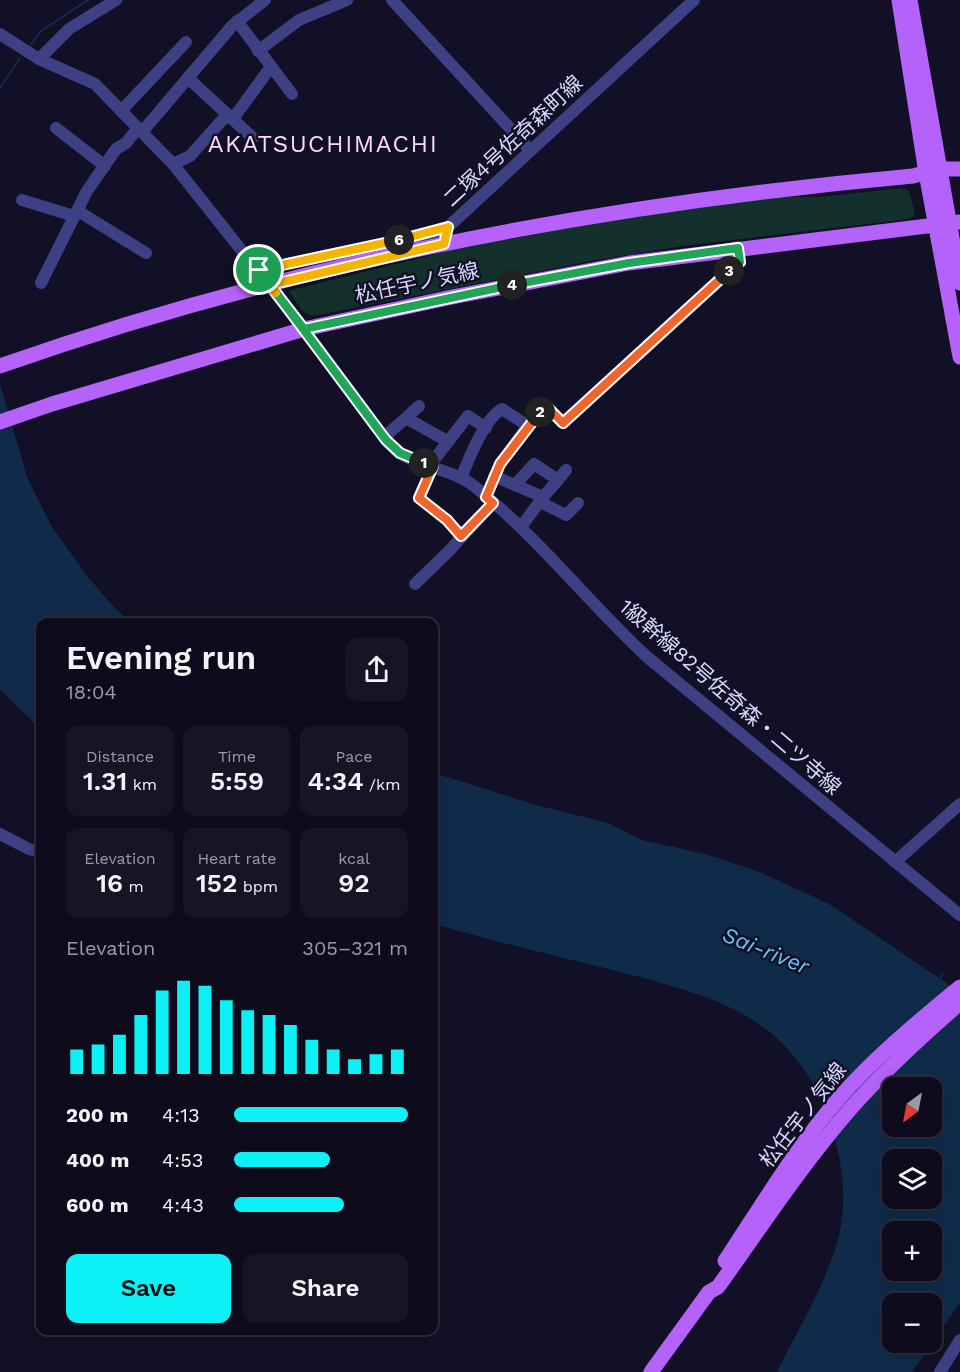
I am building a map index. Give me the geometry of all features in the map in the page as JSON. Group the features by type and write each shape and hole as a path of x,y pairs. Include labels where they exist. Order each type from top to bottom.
{"main road":[{"path":"899,0 933,171 948,223 960,283"},
{"path":"910,0 933,171"},
{"name":"松任宇ノ気線","path":"0,366 40,351 270,285 444,244 686,201 960,169"},
{"path":"948,223 960,357"},
{"name":"松任宇ノ気線","path":"0,422 52,404 304,329 629,263 948,223"},
{"name":"松任宇ノ気線","path":"709,1292 710,1283 789,1164 822,1119 854,1082 960,987"},
{"name":"松任宇ノ気線","path":"651,1372 709,1292 718,1287 796,1178 863,1095 920,1038 960,1003"}],"street":[{"path":"39,59 69,29 116,0"},
{"path":"41,283 87,191 116,149 140,130 237,21 264,0"},
{"path":"258,51 299,20 347,0"},
{"path":"392,0 530,150"},
{"name":"二塚4号佐奇森町線","path":"259,270 440,231 448,227 694,0"},
{"path":"237,21 270,68 292,94"},
{"name":"1級幹線82号佐奇森・二ツ寺線","path":"0,34 39,59 95,84 140,130 173,165 259,270 384,437 400,453 461,478 521,526 622,634 646,656 960,915"},
{"path":"121,111 186,42"},
{"path":"173,165 190,156 223,119 235,116 270,68"},
{"path":"188,78 253,138"},
{"path":"57,128 105,166"},
{"path":"22,201 76,213 146,253"},
{"path":"444,244 448,227"},
{"path":"415,584 461,536 489,500 500,464 546,406 563,423 740,262 738,248"},
{"path":"384,437 418,406"},
{"path":"461,478 486,428 497,412 502,409 528,426"},
{"path":"461,536 447,520 419,498 432,466 447,441 468,416 486,428"},
{"path":"405,418 447,441"},
{"path":"515,485 534,464 558,480"},
{"path":"521,526 566,470"},
{"path":"495,476 566,515 578,503"},
{"path":"895,862 960,804"},
{"path":"0,834 36,851"},
{"path":"940,1372 960,1340"}],"green space":[{"path":"902,188 909,191 915,215 909,219 683,246 596,260 313,316 304,313 290,293 291,290 457,249 611,220 777,197 819,197"}],"water":[{"path":"0,384 27,477 52,527 88,577 126,618 36,618 36,725 0,689"},
{"name":"Sai-river","path":"438,774 536,805 608,823 642,840 709,855 757,871 829,904 939,978 945,971 941,979 949,985 960,1000 960,1303 942,1329 942,1293 882,1293 882,1353 925,1353 912,1372 777,1372 819,1291 833,1257 841,1226 843,1182 830,1124 814,1086 794,1056 770,1032 712,999 643,978 438,925"}],"waterway":[{"path":"28,48 41,31 88,0"},
{"path":"0,88 20,58"}],"district":[{"name":"AKATSUCHIMACHI","path":"323,144"}],"route":[{"path":"259,270 304,329 386,440 400,453 433,466 419,498 447,520 461,536 493,503 486,497 497,469 535,416 546,406 563,423 740,262 738,248 629,263 452,297 304,329 270,285 399,253 444,244 448,227 440,231 259,270"}]}
